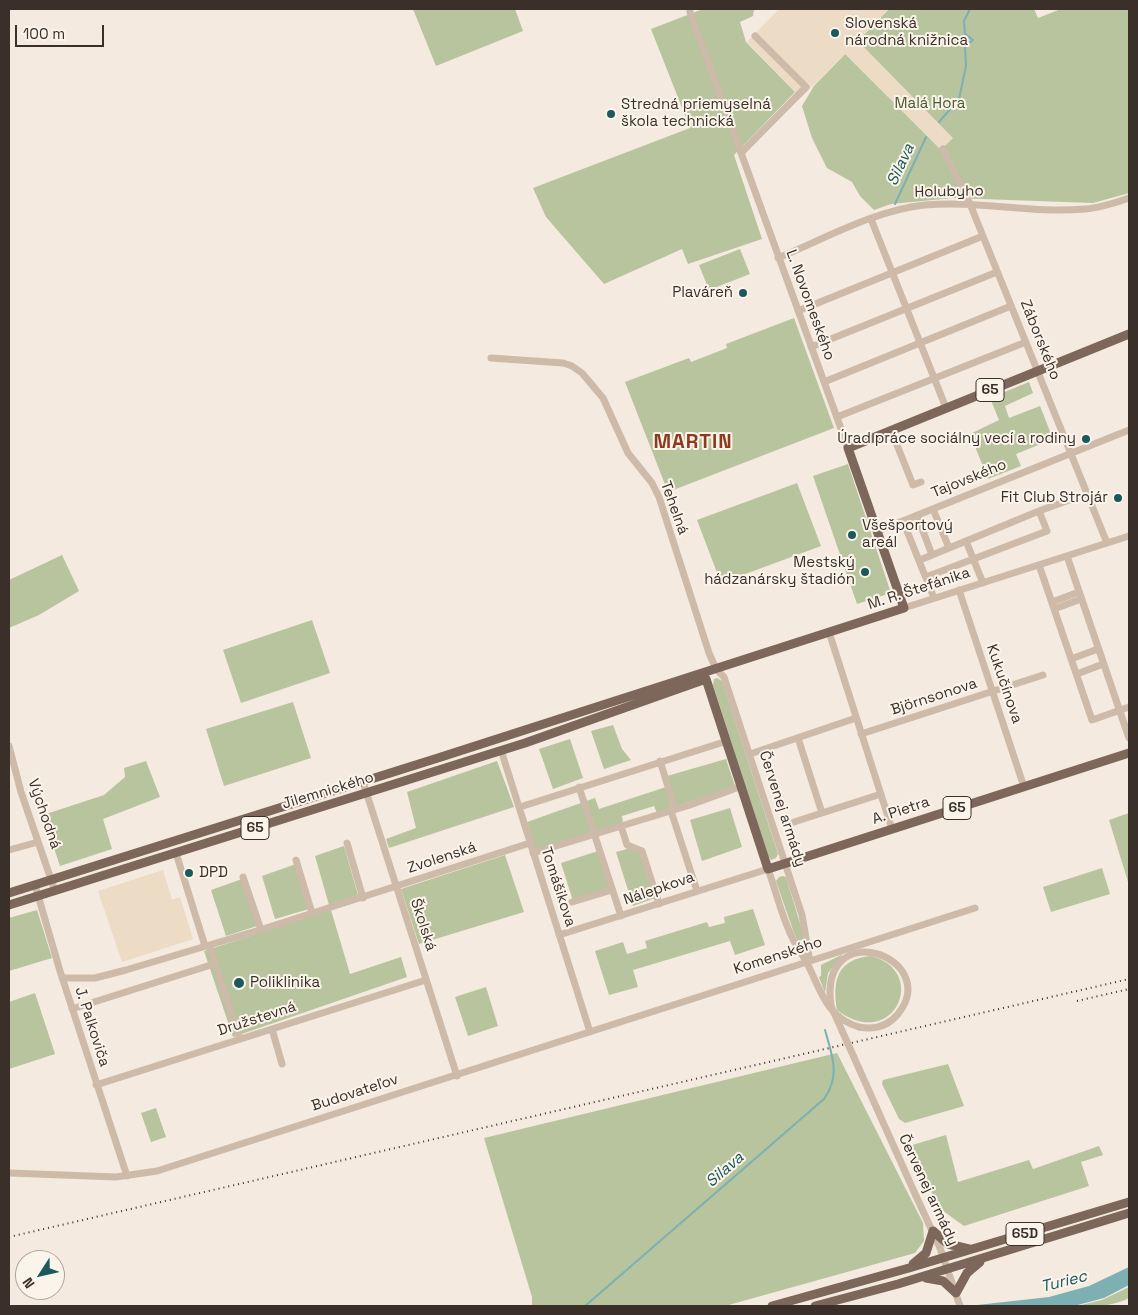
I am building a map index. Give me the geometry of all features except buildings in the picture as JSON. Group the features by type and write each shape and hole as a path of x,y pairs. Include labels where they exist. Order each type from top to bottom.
{"main road":[{"name":"65","path":"848,448 1129,334"},
{"name":"L. Novomeského","path":"848,448 904,608"},
{"name":"M. R. Štefánika","path":"716,669 904,608"},
{"path":"706,679 716,669"},
{"name":"Jilemnického","path":"9,893 536,727 695,674 716,669"},
{"name":"Jilemnického","path":"9,905 540,738 706,679"},
{"name":"Červenej armády","path":"706,679 768,869"},
{"name":"A. Pietra","path":"768,869 1129,754"},
{"name":"65D","path":"772,1306 944,1258 1129,1202"},
{"name":"65D","path":"815,1306 921,1278 1129,1213"},
{"path":"909,1268 926,1253 933,1231 948,1244 972,1249"},
{"path":"921,1278 939,1280 958,1300 967,1273 987,1258"}],"street":[{"name":"L. Novomeského","path":"690,12 848,448"},
{"path":"741,153 806,87 755,36"},
{"name":"Záborského","path":"943,149 970,204 1107,543"},
{"name":"Holubyho","path":"778,258 891,211 916,206 970,204 1080,209 1105,206 1129,198"},
{"path":"871,219 946,408"},
{"path":"798,311 983,236"},
{"path":"811,347 997,272"},
{"path":"824,382 1011,306"},
{"path":"837,417 1026,342"},
{"name":"Tehelná","path":"491,358 551,362 572,366 595,387 603,398 628,453 652,483 659,497 684,580 716,669"},
{"path":"891,430 913,485 921,482"},
{"name":"Tajovského","path":"878,531 1129,430"},
{"path":"920,560 1072,499"},
{"path":"933,509 949,548"},
{"path":"926,577 974,560 1047,530 1039,512"},
{"path":"917,516 932,555"},
{"path":"903,521 934,598"},
{"name":"M. R. Štefánika","path":"904,608 1129,536"},
{"path":"966,541 983,583"},
{"path":"1067,556 1129,738"},
{"path":"1039,565 1092,720 1129,707"},
{"name":"Kukučínova","path":"958,590 1024,787"},
{"path":"1053,606 1080,596"},
{"path":"829,632 892,829"},
{"path":"1071,659 1098,649"},
{"path":"1076,674 1103,664"},
{"name":"Červenej armády","path":"716,669 724,677 786,864 806,930 809,956 807,962"},
{"name":"Björnsonova","path":"861,734 1043,675"},
{"path":"750,754 856,718"},
{"path":"536,727 540,738"},
{"path":"798,738 822,813"},
{"path":"520,807 727,741"},
{"name":"Východná","path":"9,746 12,768 55,891"},
{"name":"Tomášikova","path":"501,750 590,1032"},
{"path":"660,761 697,891"},
{"name":"Školská","path":"363,782 456,1076"},
{"path":"533,853 673,810 742,786"},
{"path":"579,787 621,916"},
{"path":"794,822 881,794"},
{"path":"622,826 627,845 642,852 659,904"},
{"path":"9,850 38,842"},
{"path":"346,843 363,898"},
{"name":"Zvolenská","path":"62,978 106,976 261,930 530,844"},
{"path":"176,853 189,896 240,1039"},
{"path":"296,860 312,913"},
{"name":"Červenej armády","path":"768,869 790,934 802,958 807,962 826,1005 842,1019 859,1028 870,1028 885,1024 895,1018 904,1002 906,988 902,973 894,961 879,953 858,953 840,963 831,980 831,1006 916,1196 933,1231 958,1300"},
{"name":"Nálepkova","path":"559,935 768,869"},
{"path":"243,877 261,930"},
{"name":"J. Palkoviča","path":"35,885 62,978 127,1176"},
{"path":"572,902 612,890"},
{"name":"Komenského","path":"590,1032 976,908"},
{"path":"72,1009 214,964"},
{"name":"Družstevná","path":"96,1085 426,980"},
{"path":"272,1029 282,1064"},
{"name":"Budovateľov","path":"9,1173 127,1176 157,1170 590,1032"}],"green space":[{"path":"413,9 515,9 523,31 436,66"},
{"path":"703,9 754,9 753,16 740,22 746,42 795,92 734,155 762,239 688,264 682,249 604,284 546,217 533,188 690,128 651,29"},
{"name":"Malá Hora","path":"889,9 1034,9 1038,18 1061,9 1129,9 1129,193 1093,203 953,198 891,204 874,210 860,196 852,182 827,168 812,138 802,106 814,86"},
{"path":"740,249 750,274 709,290 699,265"},
{"path":"794,318 834,428 668,492 625,382 689,358 691,362 727,348 726,344"},
{"path":"1029,382 1033,393 1005,406 1009,418 1040,406 1053,439 1016,454 1021,466 988,479 970,434 999,420 990,398"},
{"name":"Všešportový areál","path":"848,464 891,593 857,604 813,476"},
{"path":"797,483 821,546 721,583 697,520"},
{"path":"62,555 79,591 39,615 9,628 9,580"},
{"path":"312,620 330,673 241,703 223,650"},
{"path":"717,678 722,681 778,854 776,858 771,860 768,856 713,685 714,679"},
{"path":"293,702 311,758 224,786 206,729"},
{"path":"613,725 622,749 631,760 604,769 591,731"},
{"path":"570,739 583,778 553,789 539,749"},
{"path":"726,759 735,786 677,806 667,776"},
{"path":"146,761 160,797 103,819 112,849 60,866 43,815 104,795 125,777 124,768"},
{"path":"497,761 514,807 389,848 386,839 416,828 407,792"},
{"path":"666,787 671,808 657,813 654,806 622,816 623,823 535,850 527,822 595,798 599,809"},
{"path":"730,808 742,847 702,861 690,820"},
{"path":"1129,813 1129,885 1109,820"},
{"path":"344,846 358,895 329,905 315,856"},
{"path":"638,846 655,898 633,906 616,852"},
{"path":"601,850 613,890 573,901 561,863"},
{"path":"505,855 524,912 419,944 401,889"},
{"path":"296,864 309,909 275,919 262,876"},
{"path":"1102,868 1110,894 1051,912 1043,887"},
{"path":"779,877 786,877 802,930 806,958 794,933 776,881"},
{"path":"242,879 257,926 226,936 211,890"},
{"path":"753,909 765,945 735,955 730,941 633,970 638,987 609,995 595,951 623,942 627,954 647,948 645,941 707,922 709,927 725,923 724,917"},
{"path":"37,910 52,958 9,971 9,918"},
{"path":"331,910 350,974 401,957 407,977 233,1037 204,951"},
{"path":"843,954 828,973 825,993 819,977 821,976 821,965"},
{"path":"871,956 889,964 899,977 901,991 898,1005 888,1016 875,1022 857,1021 837,1010 835,990 839,973 844,967 860,958"},
{"path":"486,987 498,1026 468,1036 455,997"},
{"path":"35,993 55,1054 9,1069 9,1002"},
{"path":"837,1053 923,1223 924,1241 915,1253 725,1306 532,1306 532,1297 484,1138"},
{"path":"948,1064 964,1106 905,1123 899,1119 882,1084 883,1080"},
{"path":"156,1108 166,1137 151,1142 141,1113"},
{"path":"946,1135 958,1182 1029,1160 1033,1169 1099,1146 1103,1155 1081,1162 1089,1186 964,1226 939,1208 909,1146"},
{"path":"1129,1287 1129,1298 1122,1301 1103,1305 1077,1306 1102,1300"}],"shaded area":[{"path":"779,9 889,9 858,41 953,138 941,150 845,54 801,98 747,42"},
{"path":"163,870 172,900 180,897 193,939 122,962 98,891"}],"water":[{"path":"1129,1267 1129,1285 1104,1298 1074,1306 968,1306 1049,1297 1089,1286"}],"waterway":[{"name":"Silava","path":"939,122 959,99 966,66 965,47 973,40 965,34 964,21 970,9"},
{"name":"Silava","path":"895,204 926,137"},
{"name":"Silava","path":"585,1306 824,1099 834,1074 834,1065 825,1030"}],"railway":[{"path":"9,1237 1129,979"},
{"path":"1077,1001 1129,989"}],"place":[{"name":"Slovenská národná knižnica","path":"835,33"},
{"name":"Stredná priemyselná škola technická","path":"611,114"},
{"name":"Plaváreň","path":"743,293"},
{"name":"Úrad práce sociálny vecí a rodiny","path":"1086,439"},
{"name":"Fit Club Strojár","path":"1118,498"},
{"name":"Všešportový areál","path":"852,535"},
{"name":"Mestský hádzanársky štadión","path":"865,572"},
{"name":"DPD","path":"189,873"},
{"name":"Poliklinika","path":"239,983"}],"district":[{"name":"MARTIN","path":"693,443"}],"water label":[{"name":"Turiec","path":"1064,1282"}]}
